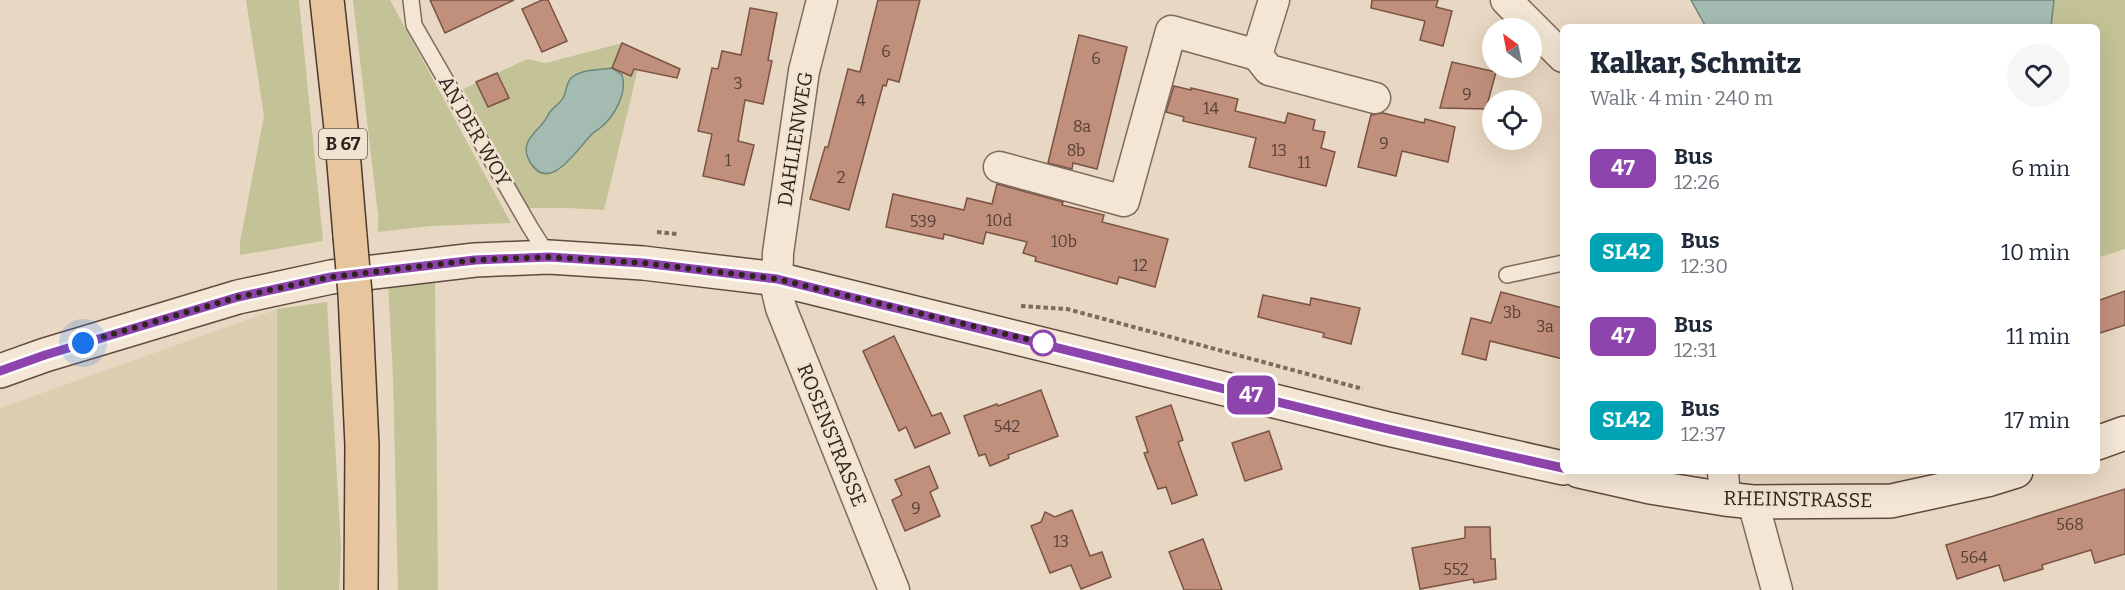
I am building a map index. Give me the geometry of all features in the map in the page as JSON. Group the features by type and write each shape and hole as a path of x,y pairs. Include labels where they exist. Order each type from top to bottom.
{"main road":[{"name":"B 67","path":"327,0 341,128 355,294 362,445 361,590"},
{"path":"0,371 45,355 238,297 331,277 475,260 549,257 643,263 777,279 1388,429 1560,467"},
{"path":"2100,442 2125,433"},
{"name":"RHEINSTRASSE","path":"1592,474 1650,487 1891,501 2006,474"}],"street":[{"name":"DAHLIENWEG","path":"777,279 778,253 804,71 822,0"},
{"path":"1257,55 1274,0"},
{"path":"1506,0 1560,54"},
{"path":"999,167 1124,201 1171,32 1257,55 1269,70 1375,98"},
{"name":"ROSENSTRASSE","path":"777,279 781,308 894,590"},
{"path":"1734,491 1777,590"}],"lane":[{"name":"AN DER WOY","path":"411,0 414,25 549,257"},
{"path":"1507,275 1560,264"}],"shaded area":[{"path":"1691,0 2054,0 2051,24 1704,24"},
{"path":"612,68 622,75 623,89 610,118 564,165 546,174 538,171 528,158 527,144 563,98 569,81 582,72"},
{"path":"277,309 277,590 0,590 0,408"}],"green space":[{"path":"246,0 299,0 323,241 240,255 240,242 264,116"},
{"path":"353,0 390,0 511,223 431,226 378,232 378,215"},
{"path":"2054,0 2125,0 2125,249 2100,257 2100,24 2051,24"},
{"path":"622,43 642,52 604,210 529,208 463,89 527,59 546,63"},
{"path":"435,280 438,590 398,590 393,376 388,283"},
{"path":"327,302 341,547 339,590 277,590 277,309"}],"building":[{"path":"430,0 514,0 445,33"},
{"path":"542,0 548,0 567,41 542,52 522,9"},
{"path":"878,0 920,0 899,82 888,79 886,86 883,85 849,210 810,199 825,147 828,147 848,69 860,72"},
{"path":"1372,0 1438,0 1436,7 1452,11 1443,46 1420,40 1425,21 1371,8"},
{"path":"750,8 777,13 768,60 772,61 763,104 745,100 738,141 754,145 744,185 703,176 712,134 698,131 712,68 718,69 722,51 741,55"},
{"path":"1079,35 1127,47 1097,169 1073,163 1072,169 1048,163"},
{"path":"622,43 680,69 677,78 634,69 631,76 612,68"},
{"path":"1452,62 1482,69 1482,78 1494,78 1491,90 1482,90 1482,109 1440,108"},
{"path":"497,73 509,98 488,107 476,82"},
{"path":"1174,86 1238,99 1235,111 1285,123 1288,113 1315,120 1313,130 1325,132 1321,148 1335,152 1326,186 1249,167 1256,138 1183,121 1184,117 1166,112"},
{"path":"1383,113 1424,123 1425,119 1455,127 1448,162 1402,151 1396,176 1358,167 1371,115"},
{"path":"997,184 1063,202 1062,205 1104,215 1102,222 1168,239 1155,287 1119,277 1117,284 1035,261 1036,257 1023,253 1027,242 986,232 983,244 944,234 943,239 886,227 893,194 964,210 967,198 992,204"},
{"path":"2125,291 2125,325 2100,333 2100,300"},
{"path":"1501,292 1560,307 1560,358 1490,341 1486,360 1462,354 1471,318 1491,323"},
{"path":"1263,295 1310,305 1311,298 1360,308 1351,344 1323,337 1324,333 1258,317"},
{"path":"894,336 932,416 941,413 950,433 915,448 906,427 899,431 863,351"},
{"path":"1041,390 1058,436 1008,455 1009,458 990,466 985,454 979,456 964,416"},
{"path":"1171,405 1183,440 1178,442 1197,495 1172,504 1166,487 1158,489 1144,453 1148,452 1136,417"},
{"path":"1269,431 1282,469 1245,481 1232,443"},
{"path":"929,466 938,488 930,492 940,516 905,531 892,500 902,495 895,480"},
{"path":"2125,489 2125,554 2095,563 2091,550 2042,565 2043,569 2004,581 1999,565 1957,579 1946,545"},
{"path":"1072,510 1090,556 1102,552 1111,577 1081,589 1071,565 1050,573 1031,526 1041,522 1045,512 1055,517"},
{"path":"1465,527 1490,527 1491,559 1495,559 1496,579 1474,583 1473,579 1420,589 1412,548 1465,538"},
{"path":"1203,539 1222,590 1184,590 1169,552"}],"bus line":[{"name":"47","path":"0,371 141,325 238,297 331,277 475,260 549,257 643,263 777,279 1388,429 1560,467"}],"route":[{"path":"83,343 238,297 331,277 475,260 549,257 643,263 777,279 1047,344 1043,343"}]}
